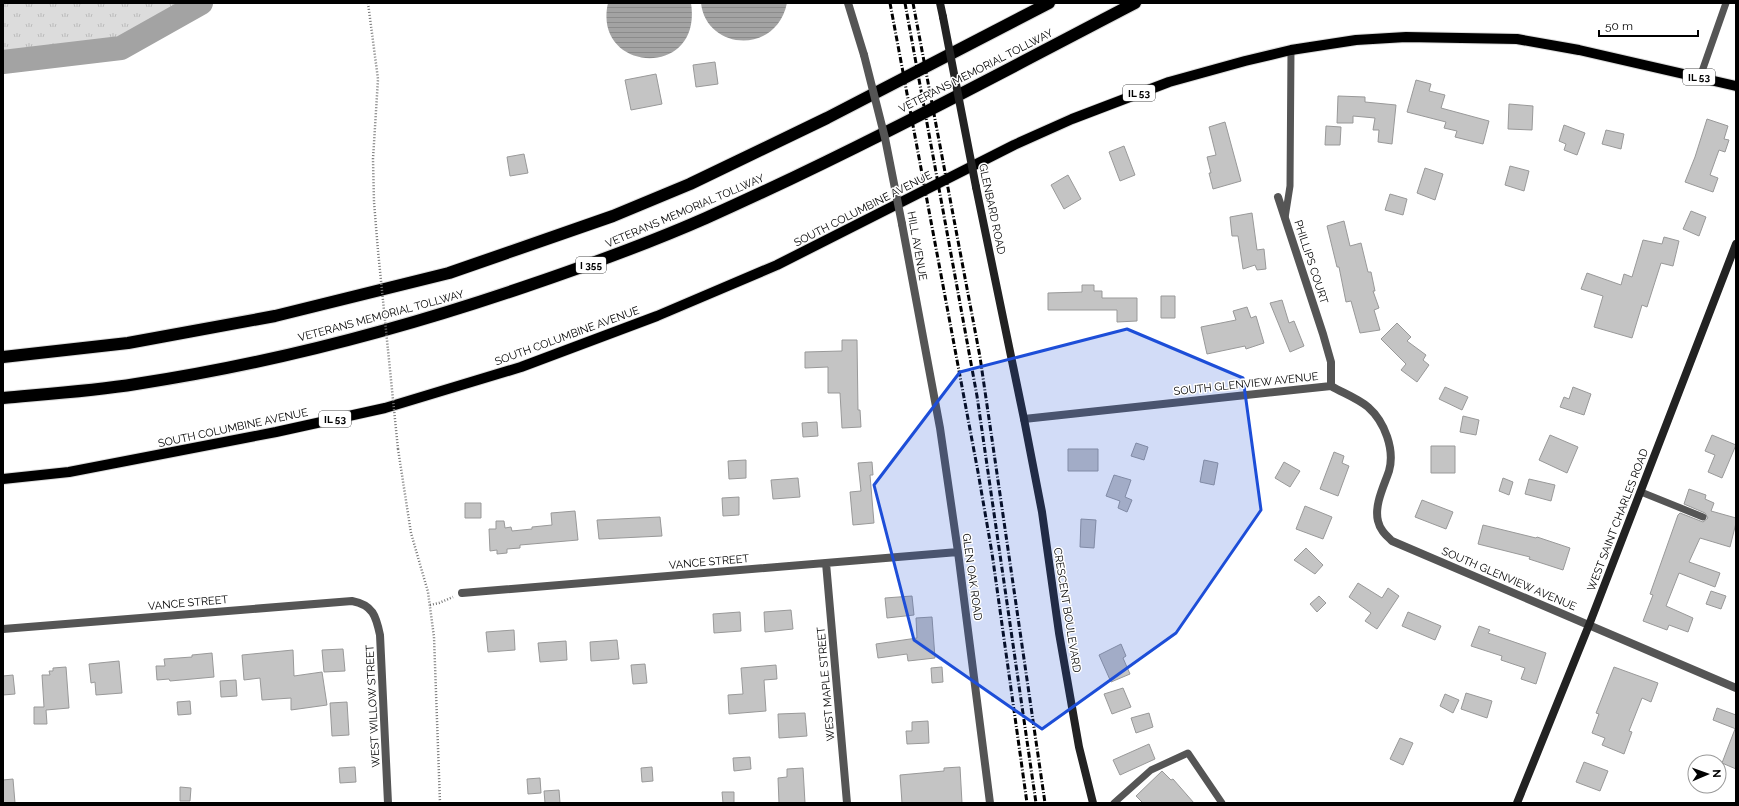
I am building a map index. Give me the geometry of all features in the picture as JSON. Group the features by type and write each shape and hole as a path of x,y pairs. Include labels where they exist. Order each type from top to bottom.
{"highway":[{"path":"3,357 128,343 275,316 456,270 613,216 690,184 828,118 1050,3"},
{"name":"VETERANS MEMORIAL TOLLWAY","path":"3,398 135,384 278,357 400,326 464,307 599,262 704,219 842,155 1135,3"}],"main road":[{"name":"SOUTH COLUMBINE AVENUE","path":"3,480 77,470 276,432 385,408 521,367 657,316 777,265 1014,145 1072,119 1168,82 1291,50 1356,40 1406,37 1517,39 1579,50 1736,86"}],"street":[{"name":"HILL AVENUE","path":"848,3 864,56 883,131 902,224 925,354"},
{"name":"GLENBARD ROAD","path":"940,3 1024,419"},
{"name":"PHILLIPS COURT","path":"1278,197 1331,362 1331,386"},
{"name":"WEST SAINT CHARLES ROAD","path":"1518,803 1641,492 1736,244"},
{"name":"GLEN OAK ROAD","path":"925,354 940,428 958,552 990,803"},
{"name":"SOUTH GLENVIEW AVENUE","path":"1024,419 1331,386 1368,408 1378,419 1384,431 1389,444 1389,471 1377,511 1378,522 1382,532 1392,541 1736,688"},
{"name":"CRESCENT BOULEVARD","path":"1024,419 1042,512 1059,633 1077,740 1093,803"},
{"name":"VANCE STREET","path":"462,593 958,552"},
{"name":"WEST MAPLE STREET","path":"826,563 847,803"},
{"name":"VANCE STREET","path":"3,629 352,601 361,603 372,610"},
{"name":"WEST WILLOW STREET","path":"372,610 380,635 388,803"}],"lane":[{"path":"1700,77 1726,3"},
{"path":"1286,218 1290,186 1291,50"},
{"path":"1641,492 1703,517"},
{"path":"1114,803 1151,770 1188,753 1222,803"}],"path":[{"path":"368,3 378,79 373,159 374,202 378,251 398,449 411,533 428,592 434,637 440,803"},
{"path":"430,605 439,604 462,593"}],"highlighted area":[{"path":"1127,329 1243,378 1261,510 1176,633 1042,729 914,640 874,485 960,372"}],"green space":[{"path":"3,3 185,3 127,34 107,40 42,49 3,51"}],"shaded area":[{"path":"608,3 691,3 690,28 681,45 666,55 648,58 630,54 616,43 607,26"},
{"path":"701,3 787,3 780,20 770,32 756,39 742,40 728,38 715,30 706,19"}],"building":[{"path":"715,62 718,84 696,87 693,65"},
{"path":"656,74 662,104 631,110 625,80"},
{"path":"1416,80 1431,84 1429,91 1445,95 1441,108 1489,121 1483,144 1455,137 1457,131 1444,128 1446,122 1407,112"},
{"path":"1338,96 1365,97 1365,102 1396,105 1392,144 1378,142 1379,130 1373,130 1375,118 1353,116 1353,123 1337,123"},
{"path":"1509,104 1533,106 1532,130 1508,129"},
{"path":"1707,119 1728,126 1724,139 1729,140 1725,152 1719,150 1710,175 1718,178 1713,192 1685,182"},
{"path":"1225,122 1241,181 1213,189 1207,157 1216,155 1209,127"},
{"path":"1564,125 1585,133 1577,155 1564,150 1566,144 1559,141"},
{"path":"1326,126 1341,127 1340,145 1325,145"},
{"path":"1606,130 1624,134 1621,149 1602,144"},
{"path":"1124,146 1135,175 1120,181 1109,152"},
{"path":"524,154 528,173 510,176 507,157"},
{"path":"1510,166 1529,171 1524,191 1505,185"},
{"path":"1425,168 1443,174 1435,200 1417,193"},
{"path":"1068,175 1081,199 1064,209 1051,185"},
{"path":"1390,194 1407,199 1403,215 1385,210"},
{"path":"1691,211 1706,217 1699,236 1683,229"},
{"path":"1252,213 1257,250 1264,249 1266,269 1257,270 1255,265 1243,269 1238,236 1232,236 1230,217"},
{"path":"1344,221 1350,246 1361,243 1368,272 1371,272 1375,291 1373,291 1379,308 1374,310 1380,330 1360,333 1351,301 1346,302 1339,267 1337,267 1327,226"},
{"path":"1664,237 1679,241 1673,266 1661,263 1647,307 1642,305 1632,338 1594,327 1603,296 1581,289 1587,273 1621,285 1624,274 1632,277 1643,240 1662,244"},
{"path":"1082,285 1094,285 1094,291 1102,291 1102,298 1137,298 1137,321 1117,322 1117,310 1048,310 1048,293 1082,292"},
{"path":"1161,296 1175,296 1175,318 1161,318"},
{"path":"1282,300 1289,323 1294,321 1304,346 1290,352 1270,303"},
{"path":"1247,307 1251,318 1256,316 1264,343 1246,349 1245,346 1207,354 1201,327 1236,320 1233,311"},
{"path":"1397,323 1411,337 1407,341 1426,355 1423,360 1429,365 1417,382 1401,370 1406,364 1381,339"},
{"path":"842,340 857,340 858,410 860,410 861,427 842,428 840,393 828,393 828,367 805,368 805,352 842,351"},
{"path":"1445,387 1468,397 1462,410 1439,399"},
{"path":"1573,387 1591,394 1584,415 1560,407 1564,397 1569,399"},
{"path":"1463,416 1479,420 1476,435 1460,432"},
{"path":"817,422 818,436 803,437 802,423"},
{"path":"1550,435 1578,447 1567,473 1539,460"},
{"path":"1712,435 1736,445 1722,478 1708,472 1715,455 1705,451"},
{"path":"1136,443 1148,447 1144,460 1131,456"},
{"path":"1431,446 1455,446 1455,473 1431,473"},
{"path":"1068,449 1098,449 1098,471 1068,471"},
{"path":"1334,452 1344,456 1342,463 1349,466 1338,496 1320,489"},
{"path":"746,460 746,478 729,479 728,461"},
{"path":"1204,460 1218,463 1214,485 1200,482"},
{"path":"872,462 873,475 870,475 874,523 853,525 850,492 861,491 858,463"},
{"path":"1284,462 1300,471 1290,487 1275,478"},
{"path":"1114,475 1131,480 1125,497 1132,500 1127,512 1118,508 1120,501 1106,496"},
{"path":"798,478 800,497 773,499 771,480"},
{"path":"1503,478 1513,482 1509,495 1499,491"},
{"path":"1529,479 1555,485 1551,501 1525,494"},
{"path":"1689,489 1706,495 1705,499 1714,503 1711,511 1736,518 1736,523 1730,547 1700,538 1689,562 1720,573 1715,587 1679,573 1666,606 1693,618 1688,632 1669,625 1667,630 1643,621 1653,595 1650,594 1678,515 1680,513 1703,522 1708,518 1705,513 1684,504"},
{"path":"739,497 739,515 723,516 722,498"},
{"path":"1422,500 1453,512 1446,529 1415,517"},
{"path":"465,503 481,503 481,518 465,518"},
{"path":"1305,506 1332,517 1323,539 1296,529"},
{"path":"575,511 578,540 520,545 520,548 507,549 507,553 497,554 497,550 490,551 489,529 496,529 496,521 504,521 505,528 511,527 512,531 532,529 532,527 552,525 551,513"},
{"path":"660,517 662,536 599,539 597,520"},
{"path":"1081,519 1096,520 1094,548 1080,547"},
{"path":"1483,525 1537,537 1570,548 1563,570 1529,559 1530,557 1478,544"},
{"path":"1306,548 1323,565 1315,574 1294,560"},
{"path":"1358,583 1382,598 1388,588 1399,596 1377,629 1365,621 1371,613 1349,597"},
{"path":"1711,591 1726,596 1721,609 1706,604"},
{"path":"912,596 914,615 887,618 885,598"},
{"path":"1319,596 1326,603 1317,612 1310,604"},
{"path":"791,610 793,629 765,632 764,612"},
{"path":"740,612 741,631 714,633 713,614"},
{"path":"1408,612 1441,626 1435,640 1402,626"},
{"path":"932,617 935,658 908,661 907,654 878,658 876,644 917,638 916,618"},
{"path":"1479,626 1490,630 1488,633 1546,653 1536,684 1521,679 1525,668 1501,660 1502,656 1471,646"},
{"path":"514,630 515,650 488,652 486,632"},
{"path":"617,640 619,659 591,661 590,642"},
{"path":"566,641 567,660 540,662 538,643"},
{"path":"1121,644 1126,656 1123,658 1130,674 1111,682 1099,655"},
{"path":"343,649 345,671 324,672 322,650"},
{"path":"293,650 294,676 322,672 327,705 291,710 291,698 262,700 260,678 244,680 242,655"},
{"path":"212,653 214,677 170,681 169,679 157,680 156,666 165,666 164,659 192,657 192,655"},
{"path":"119,661 122,693 96,695 95,682 91,683 89,664"},
{"path":"645,664 647,683 633,684 631,665"},
{"path":"776,665 777,679 764,680 766,711 729,714 728,695 743,694 741,668"},
{"path":"66,667 69,708 46,710 47,724 34,724 34,707 44,707 42,675 50,675 49,671 53,671 53,668"},
{"path":"942,667 943,682 932,683 931,668"},
{"path":"1614,667 1658,683 1651,702 1642,698 1629,731 1632,732 1624,754 1602,745 1605,738 1592,733 1599,714 1596,713"},
{"path":"13,675 15,694 3,695 3,676"},
{"path":"236,680 237,696 221,697 220,681"},
{"path":"1123,688 1131,707 1112,714 1104,694"},
{"path":"1466,693 1492,701 1487,718 1461,709"},
{"path":"1445,694 1459,700 1453,713 1440,706"},
{"path":"190,701 191,714 178,715 177,702"},
{"path":"347,702 349,735 332,736 330,703"},
{"path":"1717,708 1736,715 1736,729 1713,720"},
{"path":"805,713 807,736 779,738 778,714"},
{"path":"1149,713 1153,727 1136,733 1131,718"},
{"path":"928,721 929,743 907,744 906,731 912,731 912,722"},
{"path":"1735,729 1736,769 1727,765 1727,754 1725,754"},
{"path":"1400,738 1413,743 1403,765 1390,759"},
{"path":"1149,744 1155,759 1120,775 1113,760"},
{"path":"750,757 751,769 734,771 733,758"},
{"path":"1584,762 1608,771 1600,791 1576,782"},
{"path":"355,767 356,782 340,783 339,768"},
{"path":"652,767 653,781 642,782 641,768"},
{"path":"960,767 962,803 902,803 900,775 944,771 944,768"},
{"path":"803,768 805,803 779,803 778,778 787,777 787,769"},
{"path":"1162,771 1171,780 1173,779 1194,803 1143,803 1136,796"},
{"path":"540,778 541,793 528,794 527,779"},
{"path":"13,779 15,803 3,803 3,780"},
{"path":"180,787 191,788 190,801 180,801"},
{"path":"559,790 560,803 545,803 544,791"},
{"path":"722,792 734,792 734,803 723,803"}],"waterway":[{"path":"3,62 121,48 201,3"}],"railway":[{"path":"890,3 992,553 1027,803"},
{"path":"905,3 977,396 1036,803"},
{"path":"913,3 980,357 1045,803"}]}
